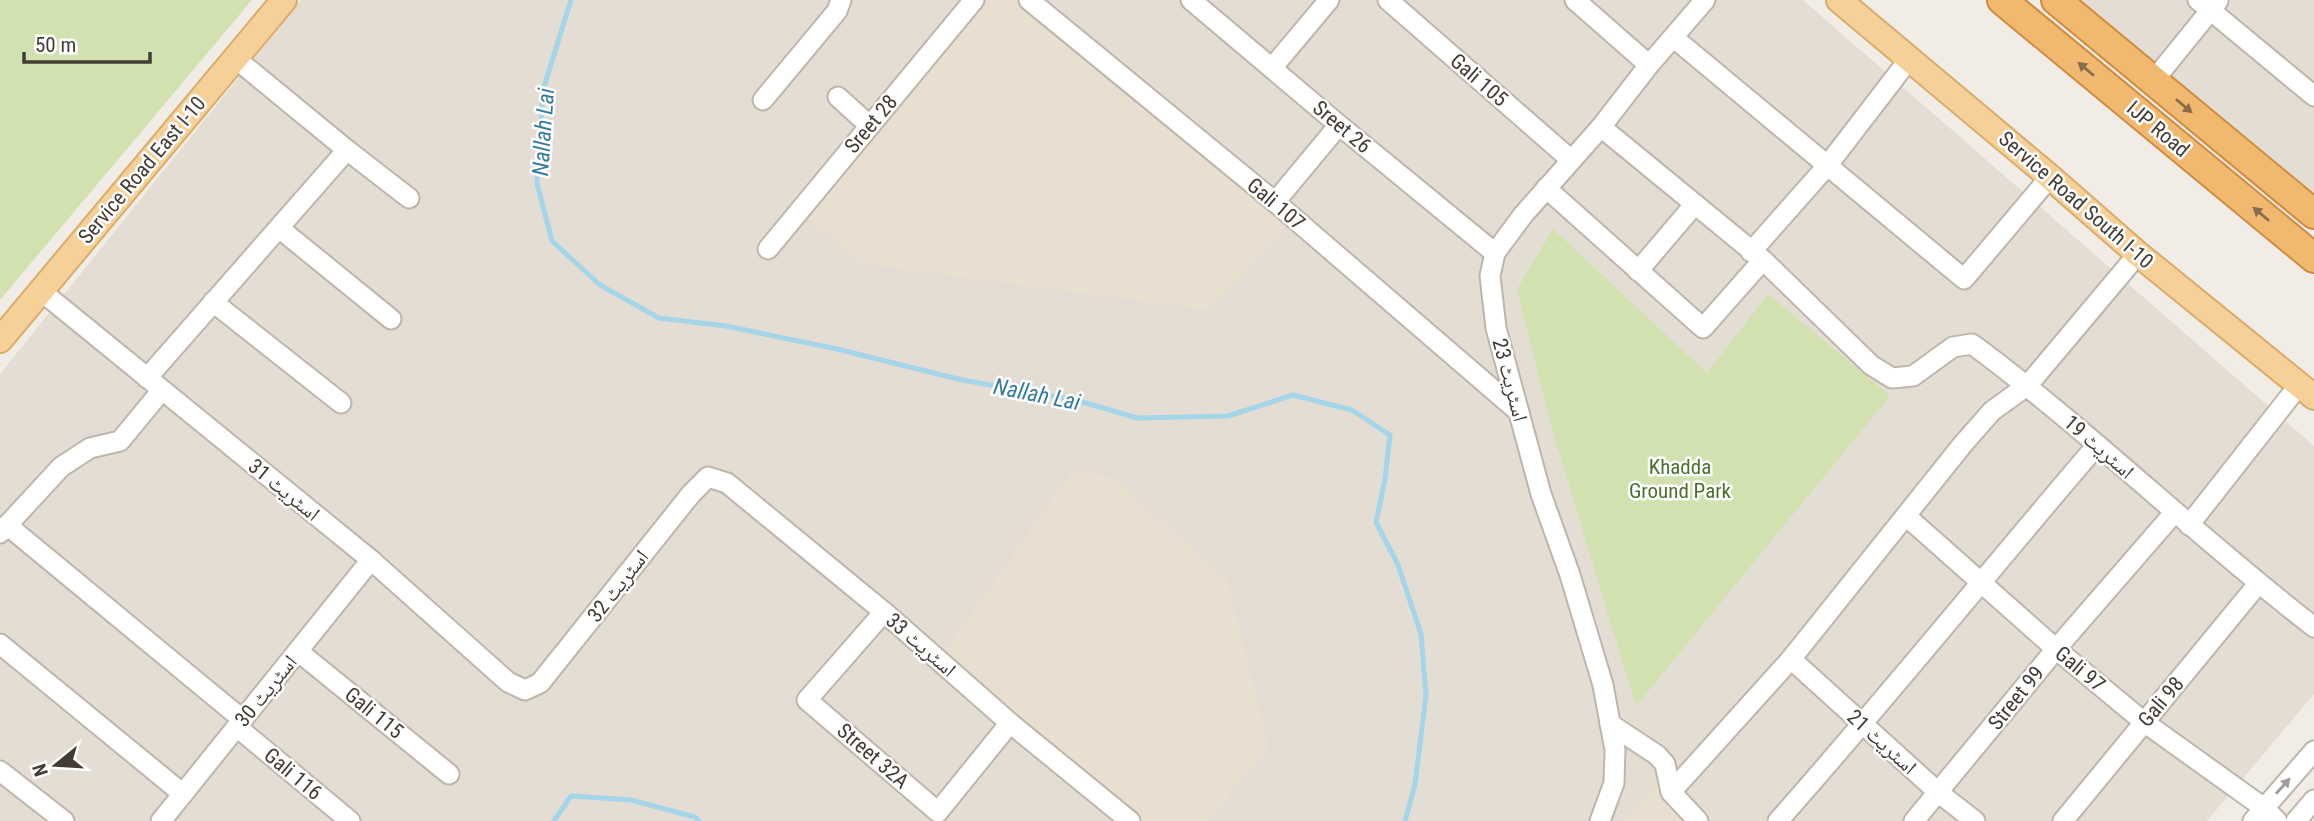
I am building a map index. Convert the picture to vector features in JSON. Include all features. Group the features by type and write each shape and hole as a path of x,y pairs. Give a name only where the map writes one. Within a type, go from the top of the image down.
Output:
{"highway":[{"name":"IJP Road","path":"2002,0 2314,258"},
{"name":"IJP Road","path":"2056,0 2314,214"}],"main road":[{"name":"Service Road East I-10","path":"0,340 284,0"},
{"name":"Service Road South I-10","path":"1839,0 2138,254 2306,391"}],"street":[{"path":"762,100 837,11 841,0"},
{"name":"Sreet 28","path":"768,249 974,0"},
{"name":"Gali 107","path":"1029,0 1275,202 1519,412"},
{"name":"Sreet 26","path":"1191,0 1495,253"},
{"path":"1272,68 1329,0"},
{"name":"Gali 105","path":"1388,0 1570,159"},
{"path":"1575,0 1649,65"},
{"path":"1495,253 1570,159 1601,127 1649,65 1706,0"},
{"path":"2154,80 2209,3 2314,96"},
{"path":"1674,38 1964,279 2050,177"},
{"path":"235,58 409,198"},
{"path":"1546,188 1703,328 1910,58"},
{"path":"838,97 870,126"},
{"path":"1275,202 1339,125"},
{"path":"1601,127 1757,256"},
{"path":"4,529 61,467 90,448 120,441 155,384 213,302 347,150"},
{"path":"1639,271 1695,204"},
{"path":"279,228 391,318"},
{"name":"اسٹریٹ 23","path":"1495,253 1490,276 1496,328 1541,494 1570,575 1603,685 1615,750 1614,783 1600,821"},
{"path":"1671,792 1791,659 1933,480 1992,411 2028,385 2138,254"},
{"name":"اسٹریٹ 19","path":"1757,256 1871,365 1892,378 1913,376 1953,347 1972,344 2028,385 2259,584 2314,626"},
{"name":"اسٹریٹ 31","path":"41,291 371,560 508,682 525,690"},
{"path":"213,302 341,403"},
{"name":"Street 99","path":"1914,821 2056,649 2306,391"},
{"path":"1778,821 2097,445"},
{"name":"اسٹریٹ 33","path":"708,477 727,483 1130,821"},
{"name":"اسٹریٹ 32","path":"525,690 540,683 691,494 708,477"},
{"name":"Gali 97","path":"1906,516 2056,649 2265,817"},
{"name":"Gali 116","path":"4,529 240,723 350,821"},
{"name":"اسٹریٹ 30","path":"169,818 183,794 371,560"},
{"name":"Gali 98","path":"2063,821 2259,584"},
{"name":"Street 32A","path":"884,612 807,700 938,811 1010,723"},
{"path":"0,644 183,794"},
{"name":"Gali 115","path":"299,652 449,774"},
{"name":"اسٹریٹ 21","path":"1791,659 1939,793 1975,821"},
{"path":"1610,724 1657,755 1665,764 1671,792 1698,821"},
{"path":"2265,817 2314,751"},
{"path":"0,771 64,821"},
{"path":"2296,821 2314,800"}],"shaded area":[{"path":"301,0 1803,0 2314,446 2314,694 2207,821 0,821 0,374"},
{"path":"990,0 1021,0 1288,223 1209,310 863,264 805,216"},
{"path":"2053,0 2314,0 2314,217"},
{"path":"1073,469 1113,478 1227,579 1269,746 1208,821 1140,821 942,656"},
{"path":"1656,785 1697,821 1625,821"}],"green space":[{"path":"0,0 252,0 0,300"},
{"name":"Khadda Ground Park","path":"1553,229 1707,373 1768,294 1890,396 1636,706 1551,426 1517,289"}],"waterway":[{"name":"Nallah Lai","path":"571,0 543,90 537,183 552,241 600,285 659,318 726,326 837,349 962,380 1076,400 1137,418 1228,416 1293,395 1352,410 1390,435 1376,522 1398,565 1421,634 1426,695 1415,784 1405,821"},
{"name":"Nallah Lai","path":"554,821 571,796 631,800 695,817 699,821"}]}
